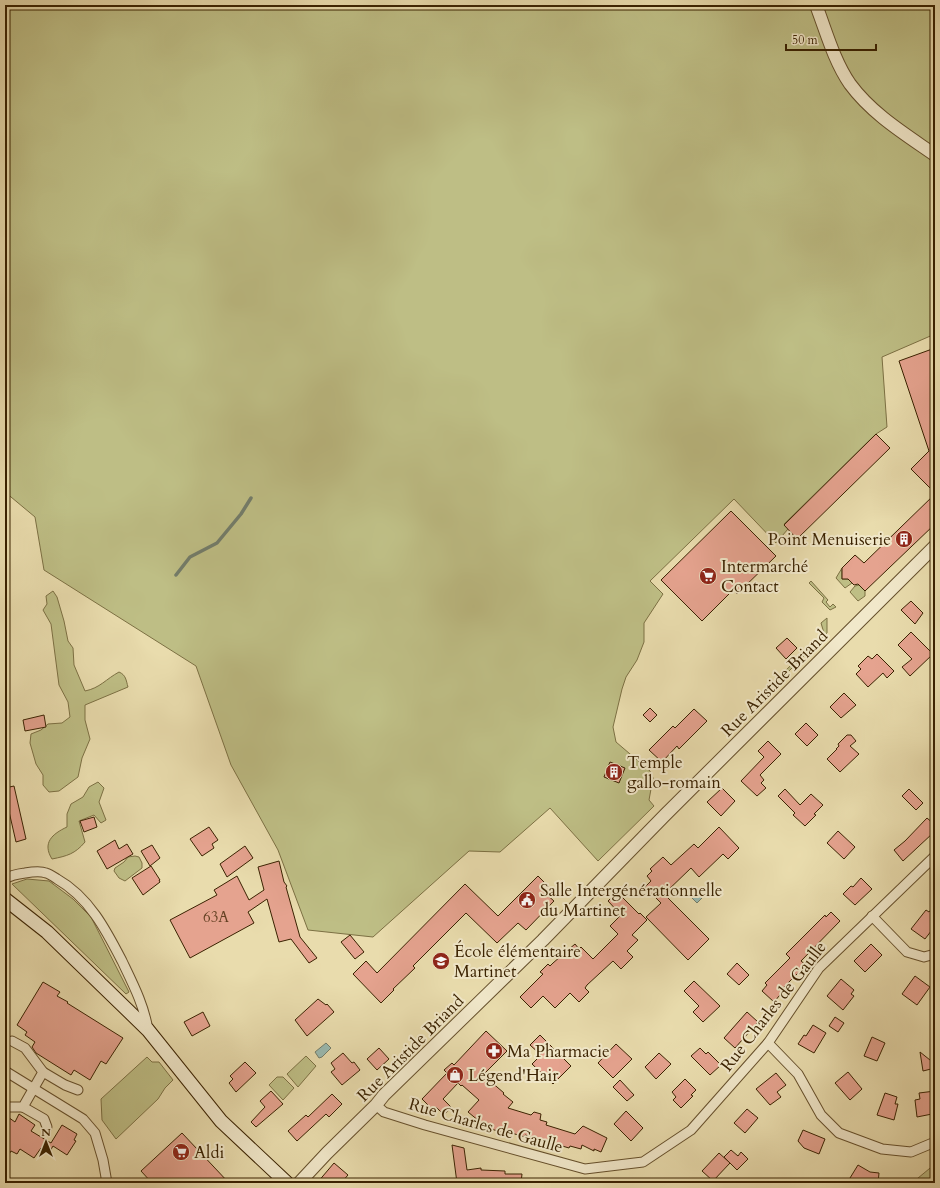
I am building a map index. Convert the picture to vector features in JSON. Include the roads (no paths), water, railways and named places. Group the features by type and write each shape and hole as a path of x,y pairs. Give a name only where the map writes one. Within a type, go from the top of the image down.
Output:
{"main road":[{"path":"5,900 47,932 148,1030 221,1121 287,1183"}],"street":[{"path":"816,5 840,64 851,84 875,111 935,155"},
{"name":"Rue Aristide Briand","path":"299,1183 384,1095 549,935 661,820 935,546"},
{"name":"Rue Charles de Gaulle","path":"376,1105 384,1112 425,1125 585,1169 643,1162 691,1130 768,1043 819,968 935,856"},
{"path":"5,879 11,875 29,872 46,873 68,885 92,909 105,927 137,992 146,1016 148,1030"},
{"path":"872,916 907,952 924,956 935,954"},
{"path":"12,1041 25,1048 43,1072 65,1085 78,1090"},
{"path":"768,1043 798,1074 822,1115 839,1133 882,1149 911,1152 935,1142"},
{"path":"5,1071 83,1119 95,1133 103,1160 107,1183"},
{"path":"23,1107 43,1072"},
{"path":"5,1107 23,1107 44,1119 47,1127"}],"water":[{"path":"689,888 692,888 702,898 697,903 687,893"},
{"path":"326,1043 331,1048 319,1058 315,1052"}],"waterway":[{"path":"176,575 190,557 217,543 241,514 251,498"}],"place":[{"name":"Point Menuiserie","path":"904,539"},
{"name":"Intermarché Contact","path":"708,576"},
{"name":"Temple gallo-romain","path":"614,772"},
{"name":"Salle Intergénérationnelle du Martinet","path":"527,900"},
{"name":"École élémentaire Martinet","path":"441,961"},
{"name":"Ma Pharmacie","path":"494,1051"},
{"name":"Légend'Hair","path":"455,1075"},
{"name":"Aldi","path":"181,1152"}]}
